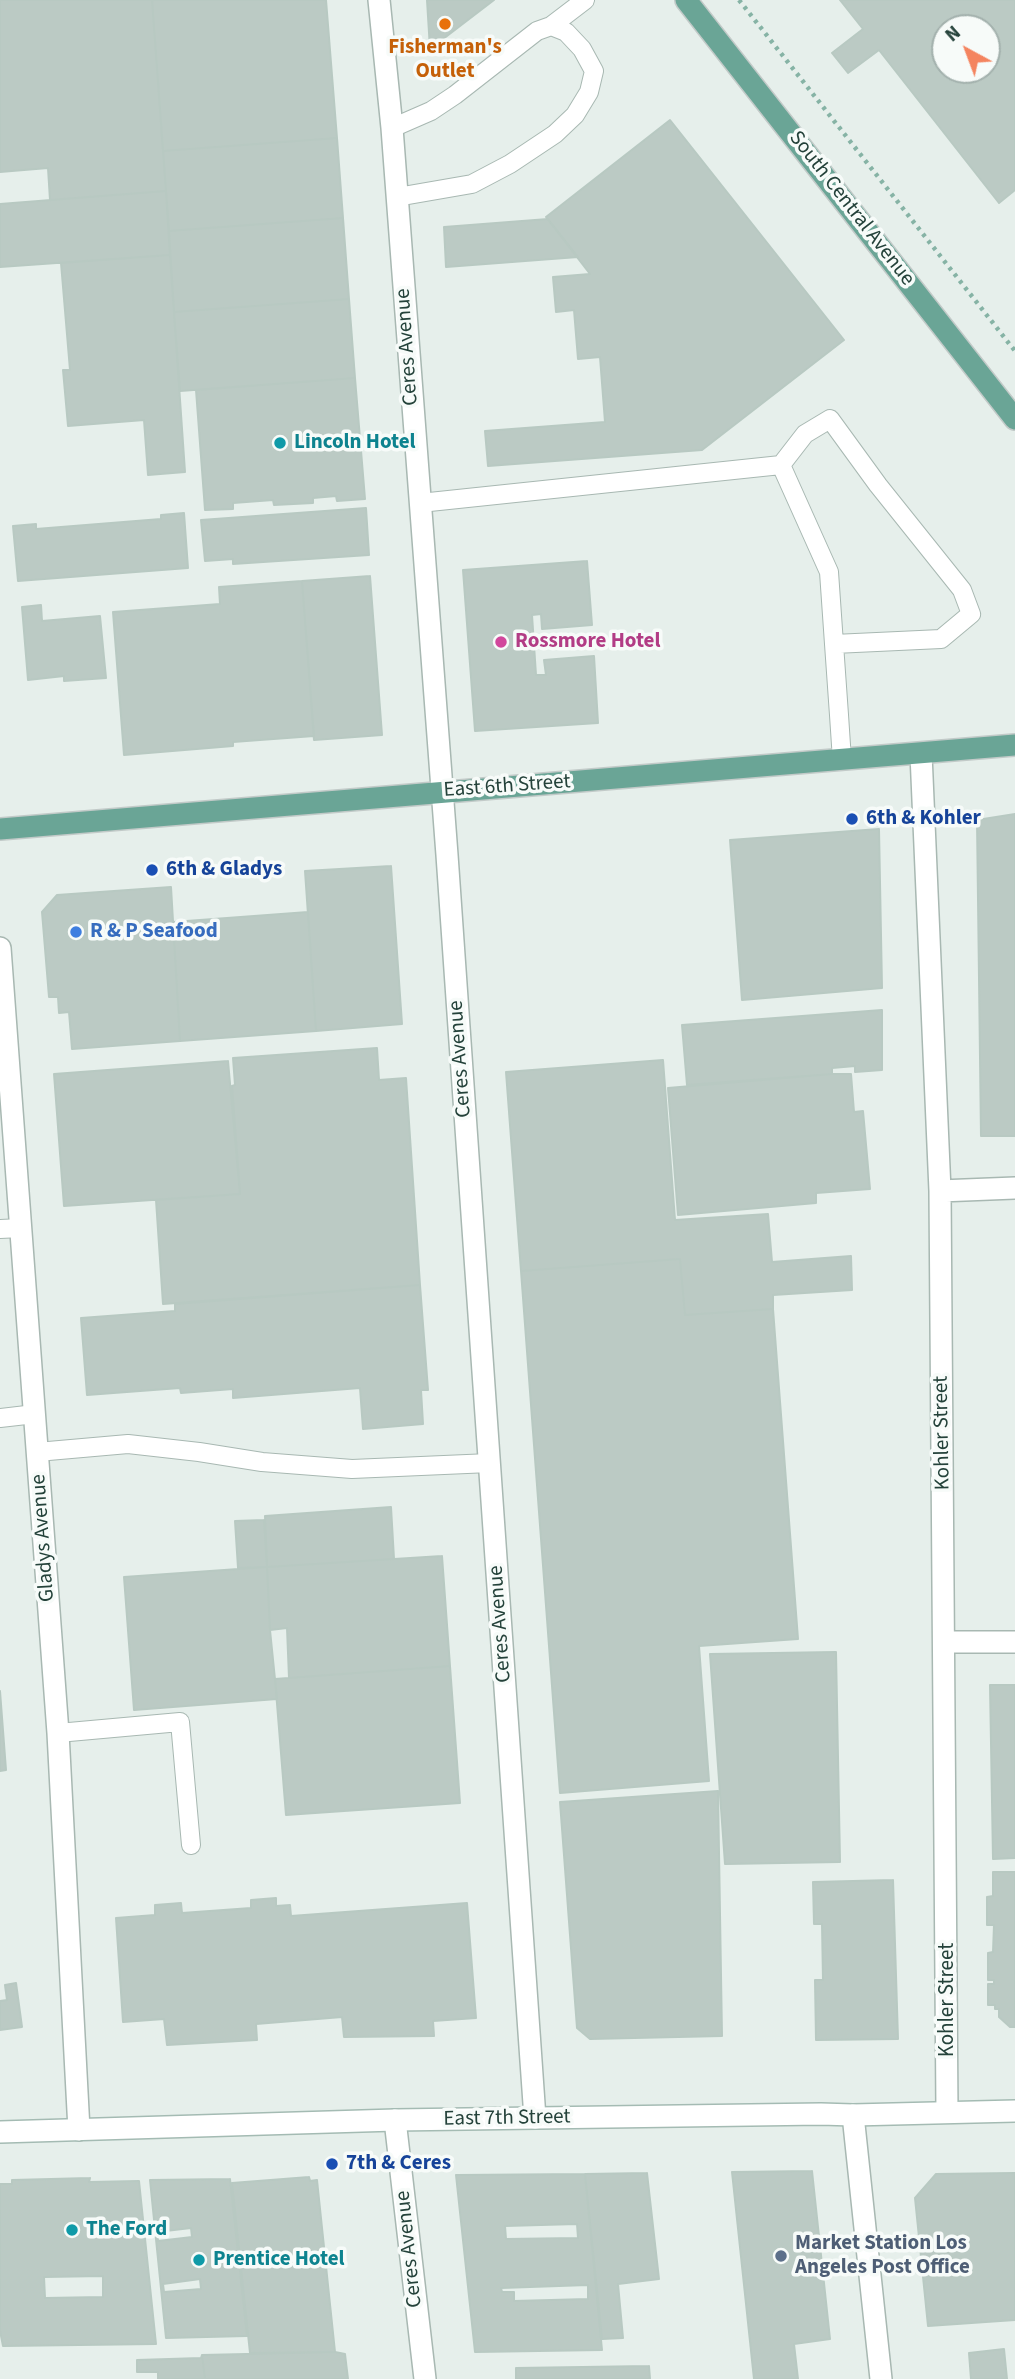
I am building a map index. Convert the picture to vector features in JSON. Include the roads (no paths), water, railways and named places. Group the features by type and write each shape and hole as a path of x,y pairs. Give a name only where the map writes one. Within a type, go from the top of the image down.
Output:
{"main road":[{"name":"South Central Avenue","path":"686,0 1015,419"},
{"name":"East 6th Street","path":"0,829 1015,745"}],"street":[{"name":"Ceres Avenue","path":"379,0 392,128 442,791 535,2118"},
{"name":"Kohler Street","path":"921,754 940,1191 947,2112"},
{"name":"Gladys Avenue","path":"0,948 10,1228 35,1415 58,1733 79,2130"},
{"path":"940,1191 1015,1188"},
{"path":"945,1642 1015,1642"},
{"name":"East 7th Street","path":"0,2132 395,2120 1015,2111"},
{"path":"853,2115 881,2379"},
{"name":"Ceres Avenue","path":"395,2120 425,2379"}],"lane":[{"path":"392,128 431,111 537,31 551,26 585,0"},
{"path":"397,197 472,184 521,157 555,134 575,115 589,92 593,71 582,50 566,32 551,26"},
{"path":"420,503 781,466 805,434 830,419 878,485 962,590 971,614 941,639 834,644"},
{"path":"781,466 829,572 842,760"},
{"path":"0,1418 35,1415"},
{"path":"37,1452 128,1444 262,1462 352,1469 490,1463"},
{"path":"58,1733 180,1722 191,1845"}],"place":[{"name":"Fisherman's Outlet","path":"445,24"},
{"name":"Lincoln Hotel","path":"280,443"},
{"name":"Rossmore Hotel","path":"501,642"},
{"name":"6th & Kohler","path":"852,819"},
{"name":"6th & Gladys","path":"152,870"},
{"name":"R & P Seafood","path":"76,932"},
{"name":"7th & Ceres","path":"332,2164"},
{"name":"The Ford","path":"72,2230"},
{"name":"Market Station Los Angeles Post Office","path":"781,2256"},
{"name":"Prentice Hotel","path":"199,2260"}]}
